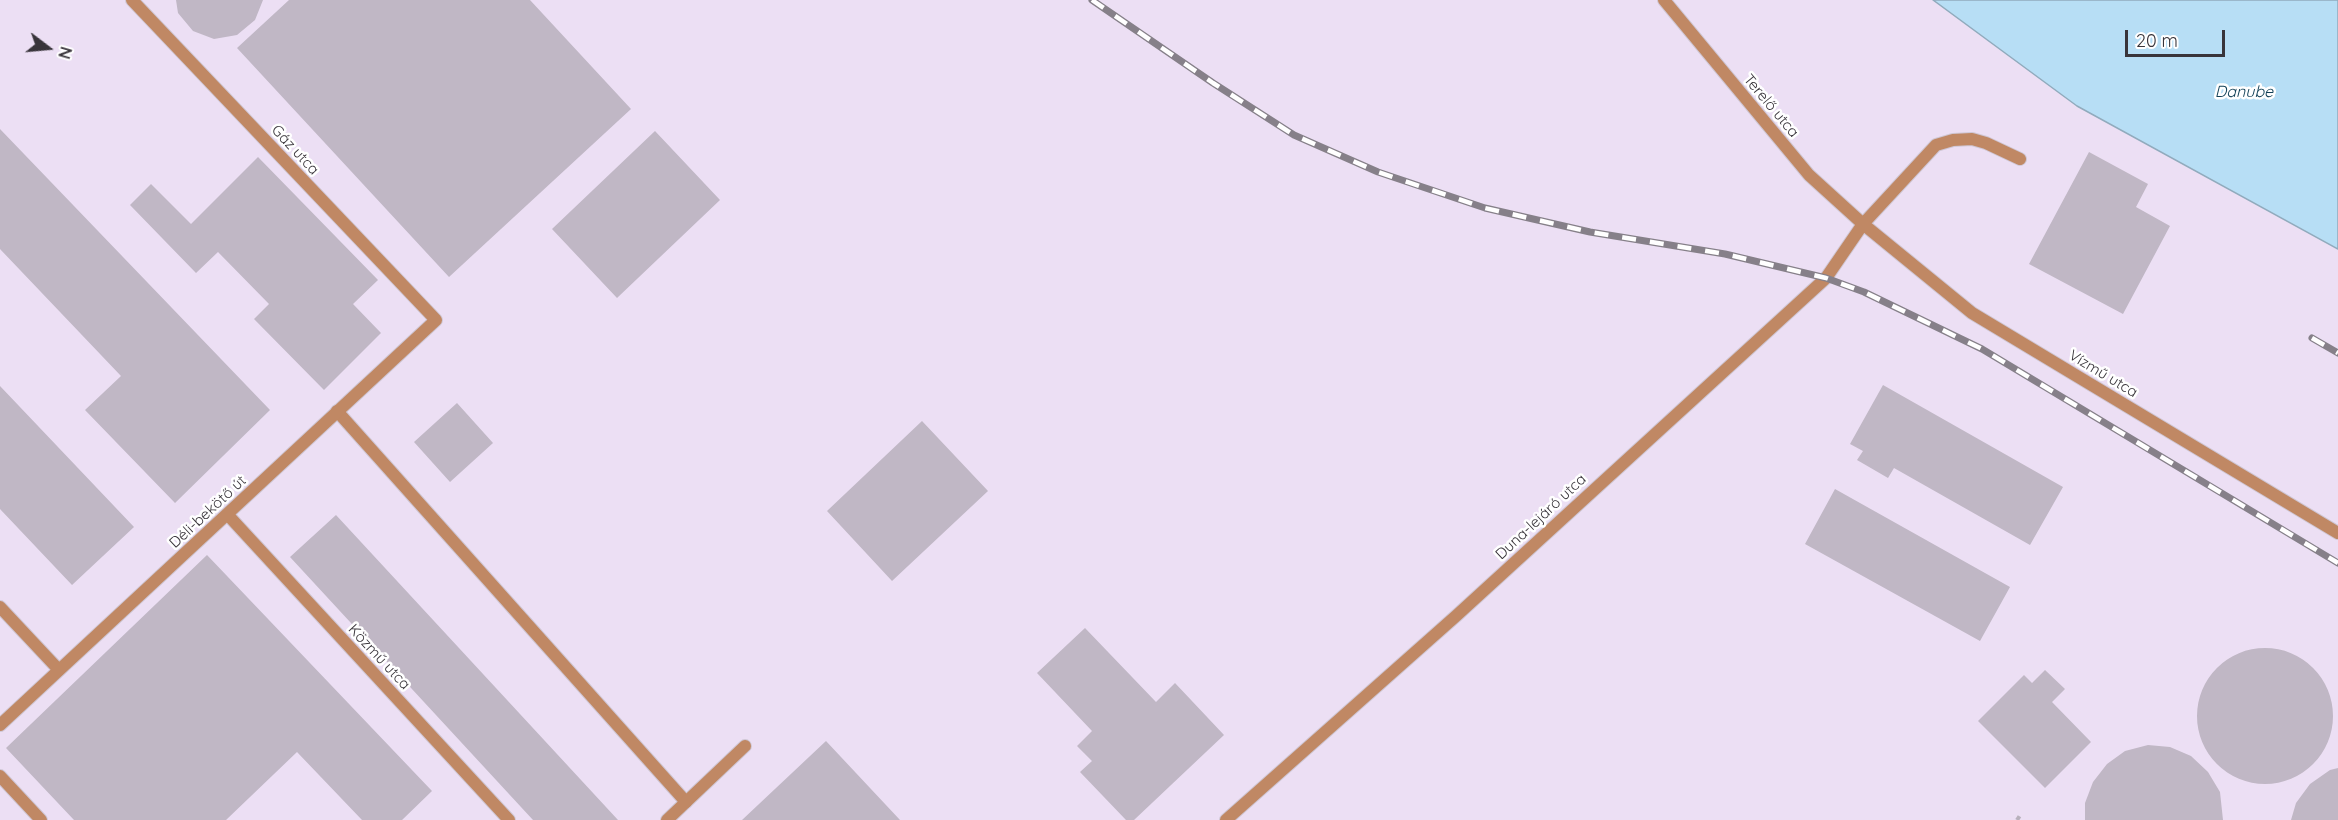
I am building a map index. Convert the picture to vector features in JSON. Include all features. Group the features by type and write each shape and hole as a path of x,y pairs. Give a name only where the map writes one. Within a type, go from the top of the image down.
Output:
{"street":[{"name":"Gáz utca","path":"132,0 436,320"},
{"name":"Terelő utca","path":"1664,0 1809,175 1863,224"},
{"name":"Duna-lejáró utca","path":"1226,820 1456,616 1826,278 1863,224 1936,145 1953,140 1972,139 2020,159"},
{"name":"Vízmű utca","path":"1863,224 1972,313 2338,534"},
{"name":"Déli-bekötő út","path":"0,725 436,320"},
{"path":"338,411 686,802"},
{"name":"Közmű utca","path":"227,514 509,820"},
{"path":"0,607 59,670"},
{"path":"667,820 745,746"},
{"path":"0,776 41,820"}],"path":[{"path":"2016,820 2021,814"}],"shaded area":[{"path":"0,0 1933,0 2077,106 2338,249 2338,820 0,820"}],"water":[{"name":"Danube","path":"1933,0 2338,0 2338,249 2077,106"}],"building":[{"path":"176,0 263,0 255,20 237,35 214,39 193,31 178,13"},
{"path":"289,0 530,0 631,109 449,277 237,48"},
{"path":"0,129 270,410 175,503 85,410 121,376 0,249"},
{"path":"655,131 720,200 617,298 552,229"},
{"path":"2089,152 2148,184 2136,207 2170,226 2123,314 2029,264"},
{"path":"258,157 378,280 353,304 381,333 324,390 254,319 269,304 218,252 196,273 130,205 151,184 191,224"},
{"path":"1883,385 2063,487 2030,545 1894,468 1888,478 1857,460 1863,451 1850,444"},
{"path":"0,386 134,527 72,585 0,509"},
{"path":"457,403 493,443 450,482 414,442"},
{"path":"922,421 988,491 892,581 827,511"},
{"path":"1835,489 2010,587 1980,641 1805,544"},
{"path":"336,515 618,820 533,820 290,557"},
{"path":"207,555 432,791 402,820 362,820 297,752 226,820 74,820 6,748"},
{"path":"1085,628 1156,702 1175,683 1224,735 1134,820 1126,820 1080,772 1092,761 1077,746 1092,731 1037,673"},
{"path":"2265,648 2291,654 2313,668 2327,690 2333,716 2327,742 2313,764 2291,778 2265,784 2239,778 2217,764 2203,742 2197,716 2203,690 2217,668 2239,654"},
{"path":"2045,670 2065,689 2052,702 2091,742 2045,788 1978,721 2024,675 2032,683"},
{"path":"826,741 900,820 742,820"},
{"path":"2148,745 2170,747 2191,756 2208,772 2220,792 2223,820 2085,820 2085,803 2093,782 2107,764 2125,751"},
{"path":"2338,768 2338,820 2291,820 2296,803 2310,784 2330,770"}],"railway":[{"path":"1092,0 1294,135 1378,172 1485,208 1590,232 1725,254 1826,278 1864,292 1982,349 2338,563"},
{"path":"2312,338 2338,353"}]}
